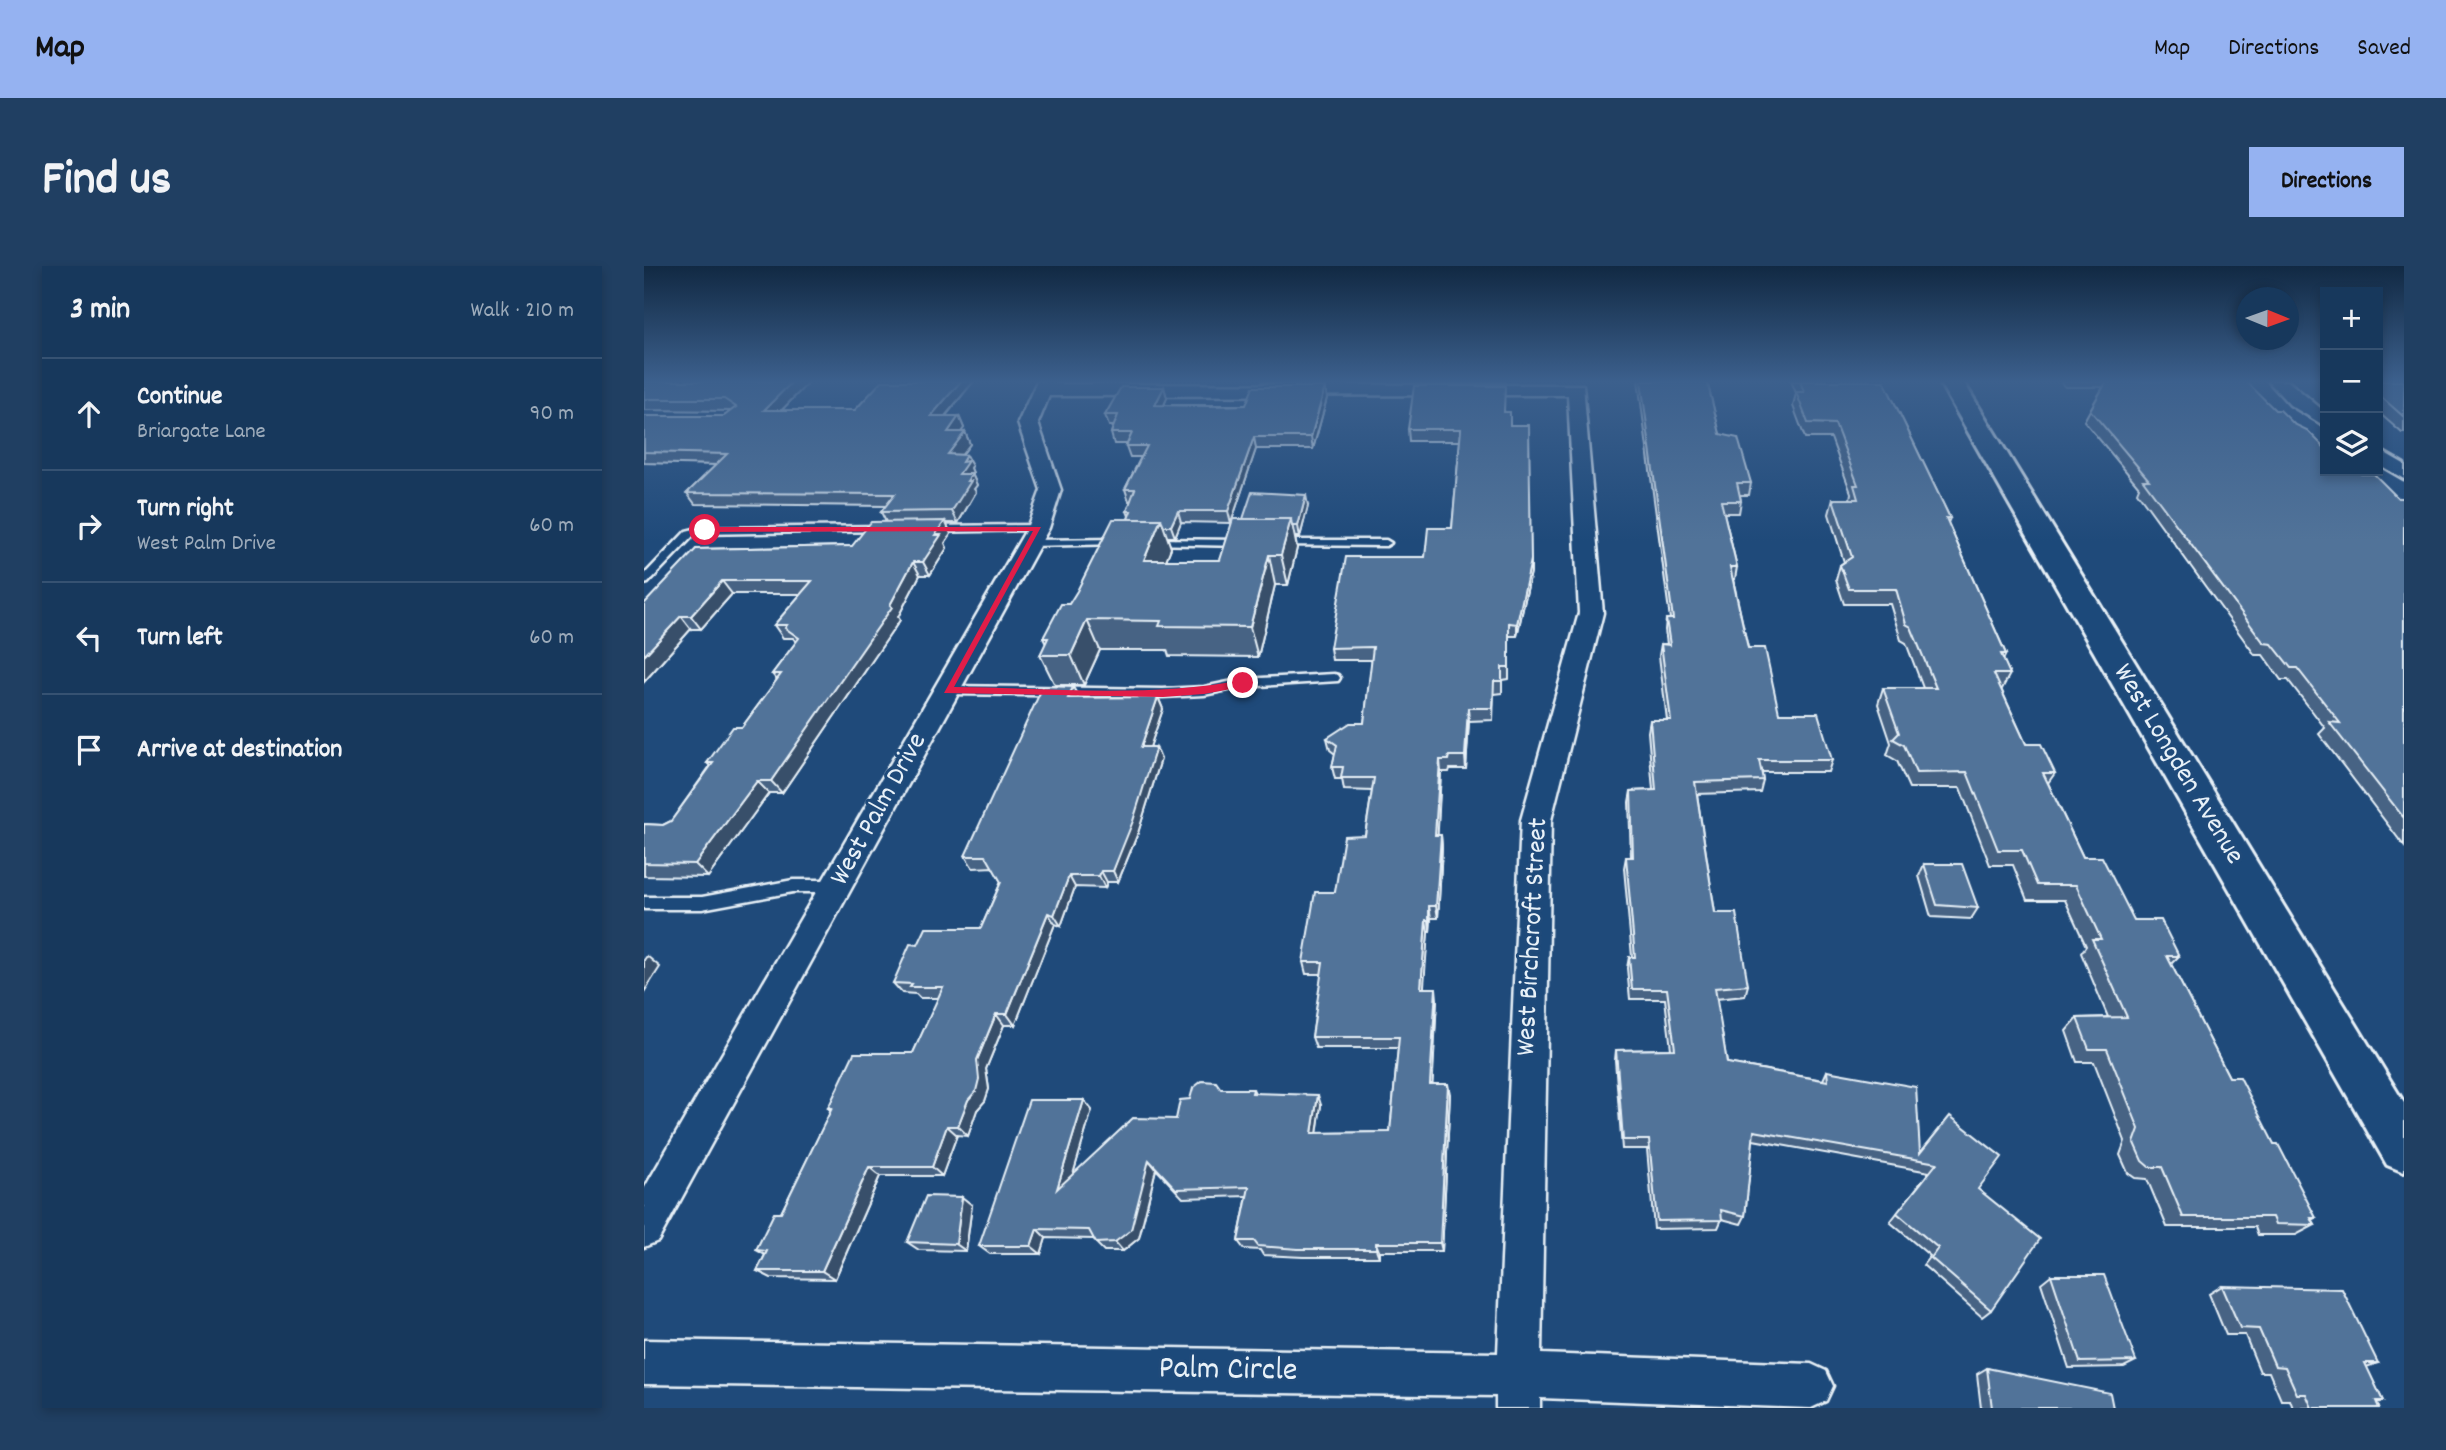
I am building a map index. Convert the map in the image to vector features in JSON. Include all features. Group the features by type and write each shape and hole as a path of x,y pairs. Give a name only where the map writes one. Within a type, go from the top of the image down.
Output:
{"street":[{"name":"West Palm Drive","path":"644,1227 1034,536 1051,490 1032,434"},
{"name":"West Birchcroft Street","path":"1518,1392 1536,820 1591,613 1580,434"},
{"name":"West Longden Avenue","path":"1982,434 2404,1148"},
{"path":"2383,458 2404,473"},
{"name":"Palm Circle","path":"644,1362 1518,1392 1811,1386"}],"lane":[{"path":"644,581 690,533 698,531 900,529"},
{"path":"914,529 1126,542"},
{"path":"1140,542 1249,542"},
{"path":"1263,542 1385,543"},
{"path":"947,690 1163,693 1204,691 1243,683 1334,678"},
{"path":"644,903 702,903 793,886 837,886"}],"building":[{"path":"644,434 963,434 948,454 966,455 962,462 968,461 959,474 972,474 967,481 971,481 952,511 881,512 895,494 687,493 727,454 644,452"},
{"path":"1131,434 1312,434 1311,437 1254,437 1228,511 1178,511 1171,526 1164,526 1161,519 1128,519 1131,511 1127,511 1135,489 1125,489 1147,446 1126,446"},
{"path":"1461,434 1529,434 1531,560 1517,624 1509,623 1509,667 1502,667 1502,681 1494,681 1493,708 1468,708 1465,756 1449,756 1448,760 1440,760 1435,835 1441,835 1436,906 1429,906 1429,920 1426,920 1421,988 1436,988 1430,1084 1448,1084 1440,1243 1376,1243 1376,1249 1298,1249 1258,1246 1254,1241 1238,1241 1249,1187 1176,1189 1149,1160 1131,1230 1115,1242 1096,1243 1089,1230 1037,1229 1031,1246 979,1246 1029,1100 1084,1100 1057,1189 1133,1118 1176,1119 1180,1100 1190,1099 1193,1088 1202,1081 1216,1082 1221,1089 1253,1089 1252,1093 1318,1095 1312,1133 1390,1132 1399,1037 1312,1037 1323,962 1303,962 1315,892 1335,892 1344,836 1365,835 1374,778 1341,778 1343,767 1332,767 1337,745 1327,738 1350,723 1364,723 1373,647 1330,648 1346,557 1425,557 1428,528 1452,528"},
{"path":"1648,434 1721,434 1738,438 1751,483 1737,483 1741,501 1721,501 1737,567 1730,567 1748,648 1765,648 1779,713 1818,713 1832,760 1759,760 1763,780 1695,782 1715,913 1736,913 1748,985 1715,988 1727,1063 1828,1081 1827,1071 1916,1087 1920,1153 1950,1116 2002,1157 1978,1189 2040,1239 1991,1310 1931,1258 1938,1248 1897,1213 1937,1163 1754,1131 1745,1216 1721,1210 1722,1220 1657,1221 1649,1140 1623,1140 1616,1050 1675,1049 1667,989 1632,989 1629,957 1635,957 1626,857 1633,857 1631,791 1656,790 1650,720 1671,720 1661,644 1670,645 1666,619 1673,619"},
{"path":"1839,434 1910,434 1950,518 1946,518 2006,654 2001,654 2010,674 1994,674 2026,744 2041,744 2055,773 2043,773 2083,857 2102,857 2134,920 2161,920 2179,956 2167,956 2229,1077 2240,1077 2274,1144 2278,1144 2316,1218 2311,1218 2315,1225 2276,1224 2273,1217 2183,1217 2162,1167 2149,1167 2142,1161 2134,1143 2139,1129 2107,1049 2089,1049 2077,1018 2127,1017 2092,939 2101,939 2076,885 2037,885 2022,850 1998,850 1967,772 1916,773 1904,745 1893,739 1899,733 1883,688 1936,688 1911,627 1906,624 1896,589 1849,589 1840,565 1852,557 1833,499 1858,499 1854,485 1858,485"},
{"path":"2110,434 2311,434 2320,443 2320,476 2376,476 2398,498 2404,499 2404,818 2329,722 2340,723 2297,668 2291,668 2272,644 2264,643 2143,480 2149,480"},
{"path":"1252,492 1306,495 1298,526 1292,526 1291,519 1243,519"},
{"path":"1113,519 1161,519 1144,560 1220,560 1233,519 1291,519 1281,555 1269,555 1250,627 1159,626 1161,621 1087,620 1071,655 1040,655 1048,638 1043,638 1061,604 1069,604 1077,591"},
{"path":"945,521 935,535 941,535 923,562 913,562 890,605 892,607 771,781 757,781 695,864 644,863 644,824 663,825 671,821 713,763 707,763 733,727 742,727 781,674 772,674 799,638 785,628 787,625 774,625 812,581 722,581 691,616 681,616 644,656 644,604 696,549 852,546 871,522"},
{"path":"1043,686 1073,687 1068,698 1158,697 1141,747 1156,747 1133,821 1113,871 1101,871 1099,876 1069,876 1054,915 1048,913 1007,1014 996,1014 977,1060 979,1079 976,1091 968,1100 958,1126 947,1126 932,1167 869,1167 822,1271 757,1271 767,1251 756,1250 774,1213 781,1213 832,1108 828,1108 854,1053 913,1053 943,987 910,987 912,984 893,983 910,944 918,945 926,928 981,928 1001,882 986,856 965,856"},
{"path":"1924,864 1962,864 1978,908 1937,905"},
{"path":"926,1196 962,1197 956,1244 907,1242"},
{"path":"2051,1275 2104,1275 2136,1361 2080,1362"},
{"path":"2222,1286 2342,1289 2378,1363 2365,1363 2383,1401 2376,1401 2379,1408 2312,1408 2306,1394 2297,1394 2285,1367 2275,1366 2259,1329 2240,1328"},
{"path":"1987,1368 2110,1393 2113,1408 1992,1408"}],"route":[{"path":"705,530 1038,528 947,690 1163,693 1204,691 1243,683"}]}
